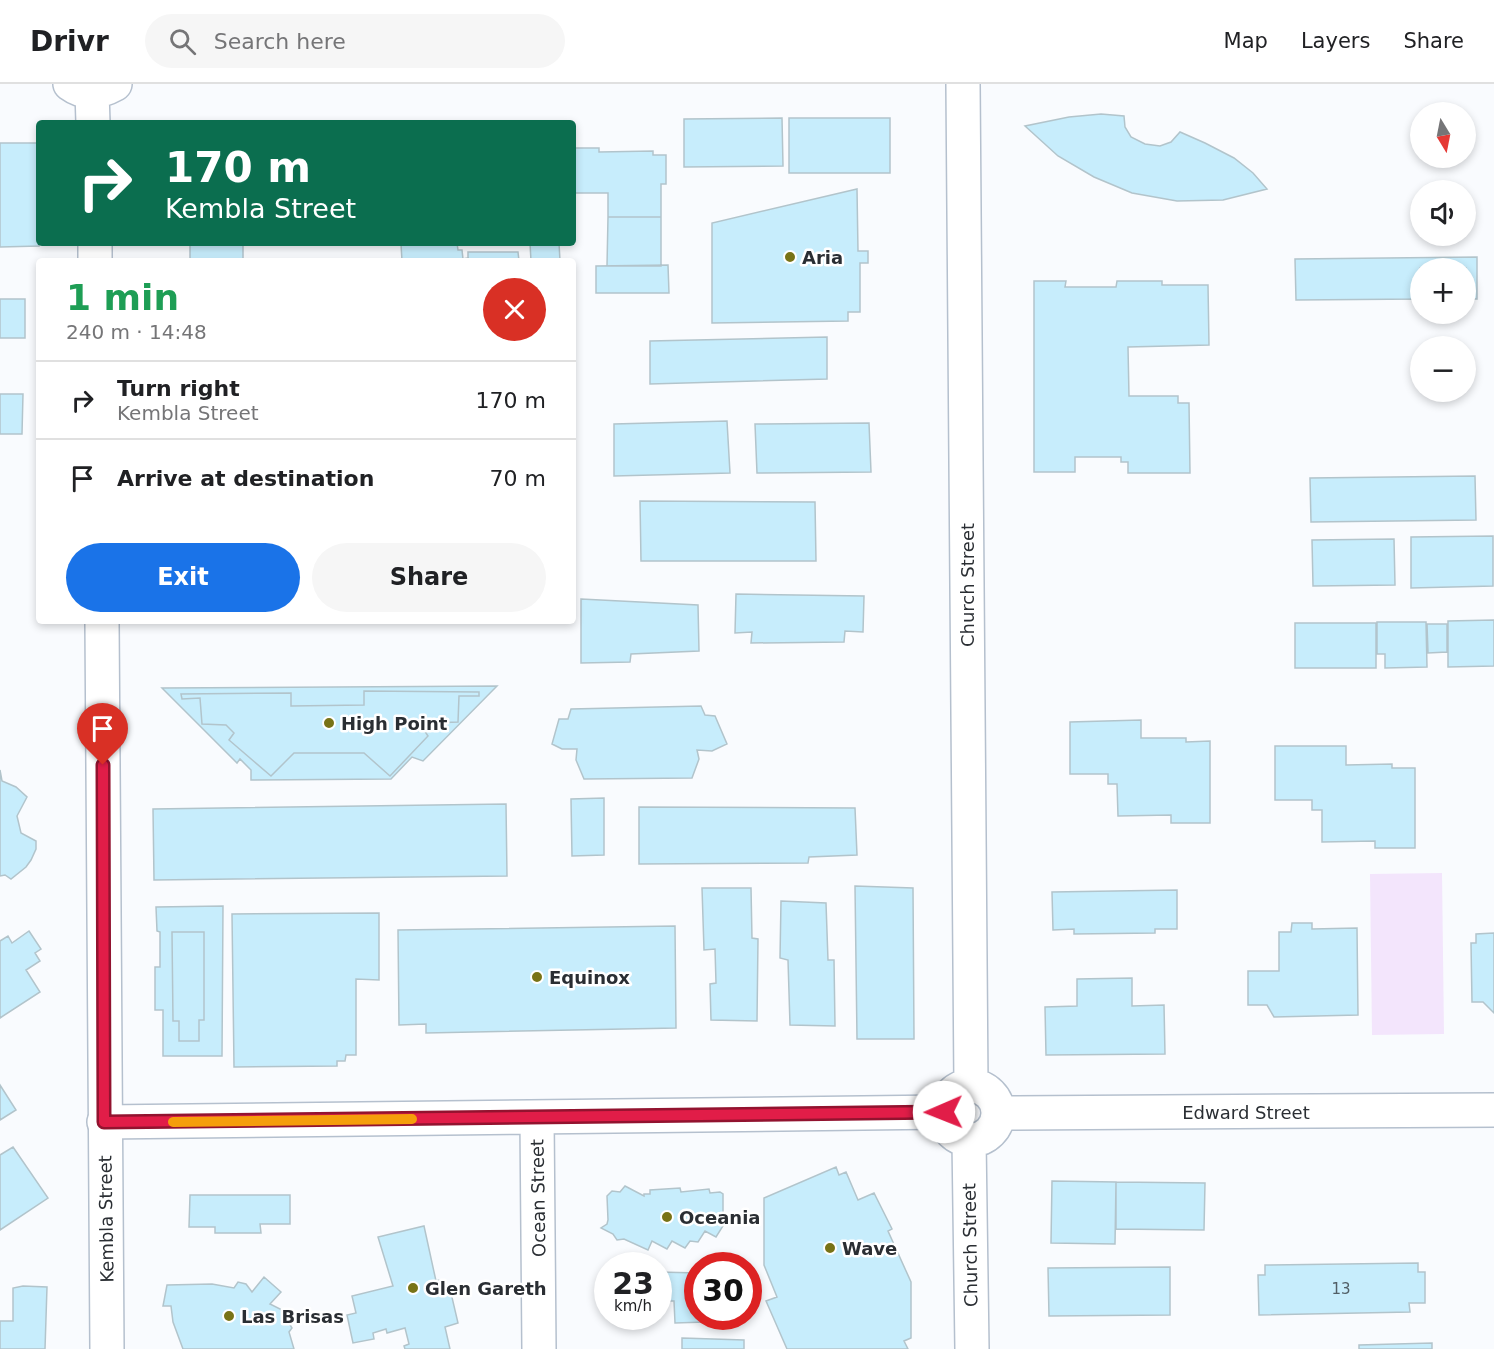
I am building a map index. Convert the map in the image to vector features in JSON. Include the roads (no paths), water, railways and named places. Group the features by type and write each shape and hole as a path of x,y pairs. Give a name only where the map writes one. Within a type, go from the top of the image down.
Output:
{"street":[{"name":"Church Street","path":"963,84 971,1086"},
{"name":"Kembla Street","path":"102,624 107,1349"},
{"path":"971,1086 987,1092 997,1105 999,1113 993,1130 986,1136 969,1140 954,1134 948,1128 944,1112 950,1097 956,1091 971,1086"},
{"name":"Edward Street","path":"999,1113 1494,1110"},
{"path":"104,1122 944,1112"},
{"name":"Ocean Street","path":"537,1118 539,1349"},
{"name":"Church Street","path":"969,1140 972,1349"}],"place":[{"name":"Aria","path":"790,257"},
{"name":"High Point","path":"329,723"},
{"name":"Equinox","path":"537,977"},
{"name":"Oceania","path":"667,1217"},
{"name":"Wave","path":"830,1248"},
{"name":"Glen Gareth","path":"413,1288"},
{"name":"Las Brisas","path":"229,1316"}]}
